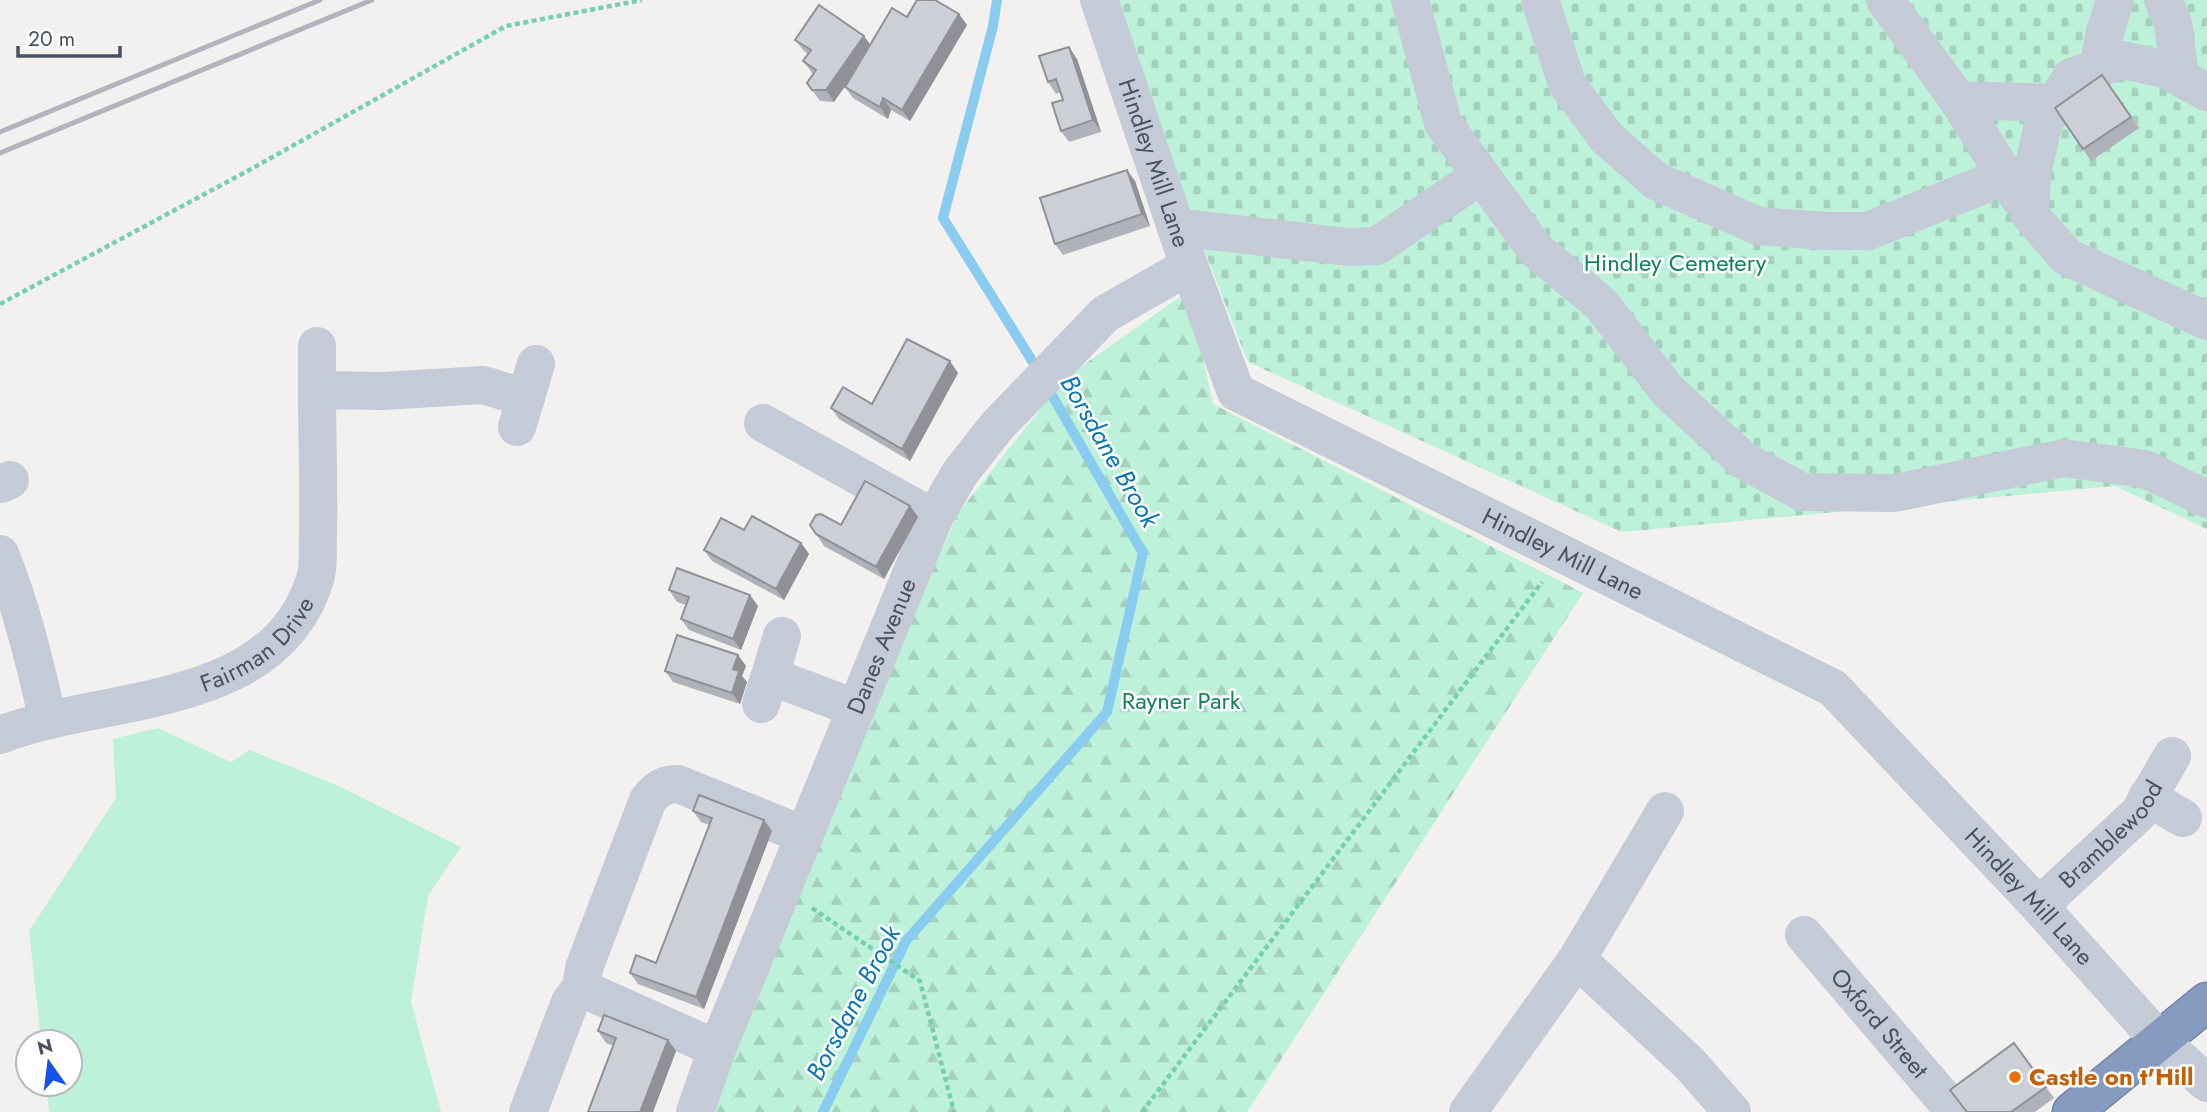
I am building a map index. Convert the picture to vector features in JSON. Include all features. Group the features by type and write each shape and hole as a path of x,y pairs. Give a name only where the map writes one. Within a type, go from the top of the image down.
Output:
{"highway":[{"path":"2072,1112 2207,1002"}],"street":[{"name":"Hindley Mill Lane","path":"1100,0 1189,267 1236,392 1833,688 2039,906 2159,1040 2207,1083"},
{"path":"1410,0 1443,124 1536,250 1601,304 1668,391 1743,460 1802,492 1895,493 2064,458 2146,469 2207,499"},
{"path":"1540,0 1567,84 1607,138 1656,181 1758,226 1868,231 2005,176"},
{"path":"1885,0 1958,100 2030,215 2067,257 2207,321"},
{"path":"2098,68 2115,0"},
{"path":"2163,0 2174,23 2194,85"},
{"path":"2030,215 2032,173 2043,125 2071,77 2123,60 2164,69 2194,85"},
{"path":"1958,100 2056,103"},
{"path":"1176,227 1348,247 1377,246 1481,175"},
{"name":"Danes Avenue","path":"695,1112 717,1049 855,708 934,518 960,473 997,426 1105,314 1189,267"},
{"name":"Fairman Drive","path":"0,735 48,720 177,692 230,676 268,652 298,617 316,575 317,346"},
{"path":"317,390 383,391 483,385 526,396"},
{"path":"763,423 934,518"},
{"path":"0,554 16,592 48,720"},
{"path":"782,636 766,690 855,708"},
{"name":"Bramblewood","path":"2039,906 2138,813 2172,756"},
{"path":"528,1112 569,1002 581,988 584,968 648,800 657,790 668,784 678,784 804,835"},
{"path":"2147,797 2183,818"},
{"path":"1468,1112 1577,959 1665,811"},
{"name":"Oxford Street","path":"1804,935 1955,1112"},
{"path":"1577,959 1690,1064 1732,1112"},
{"path":"581,988 717,1049"}],"path":[{"path":"0,304 506,26 642,0"},
{"path":"1142,1112 1563,555"},
{"path":"782,888 920,981 954,1112"}],"green space":[{"name":"Hindley Cemetery","path":"1106,0 2207,0 2207,529 2115,486 1622,532 1248,362"},
{"name":"Rayner Park","path":"1188,291 1213,404 1583,593 1247,1112 709,1112 869,716 958,513 1065,378"},
{"path":"158,728 231,762 250,750 341,787 461,847 428,896 411,1002 441,1112 49,1112 48,1098 84,1098 84,1028 39,1028 29,931 116,798 113,739"}],"building":[{"path":"917,0 935,0 959,14 902,110 883,98 880,107 845,87 892,8 907,17"},
{"path":"819,5 864,36 826,90 812,90 807,83 816,70 803,61 811,50 795,40"},
{"path":"1069,47 1093,120 1061,131 1052,103 1063,100 1056,79 1048,82 1039,56"},
{"path":"2102,75 2131,117 2083,149 2055,108"},
{"path":"1127,170 1142,214 1055,244 1040,198"},
{"path":"907,339 950,361 902,449 831,408 843,387 872,404"},
{"path":"865,481 910,506 876,567 816,534 810,525 816,515 821,514 841,525"},
{"path":"752,516 801,543 776,589 704,550 721,518 744,530"},
{"path":"677,568 750,595 733,639 681,619 689,597 669,590"},
{"path":"677,635 738,655 733,669 739,671 732,693 665,671"},
{"path":"699,795 764,820 696,997 630,973 636,955 656,963 712,818 693,811"},
{"path":"604,1015 668,1040 640,1112 588,1112 616,1038 598,1031"},
{"name":"Castle on t'Hill","path":"2014,1043 2046,1087 2011,1112 1967,1112 1950,1090"}],"waterway":[{"name":"Borsdane Brook","path":"823,1112 906,941 1107,712 1143,553 1031,359 943,218 993,26 997,0"}],"railway":[{"path":"0,132 320,0"},
{"path":"0,153 372,0"}],"place":[{"name":"Castle on t'Hill","path":"2015,1077"}]}
